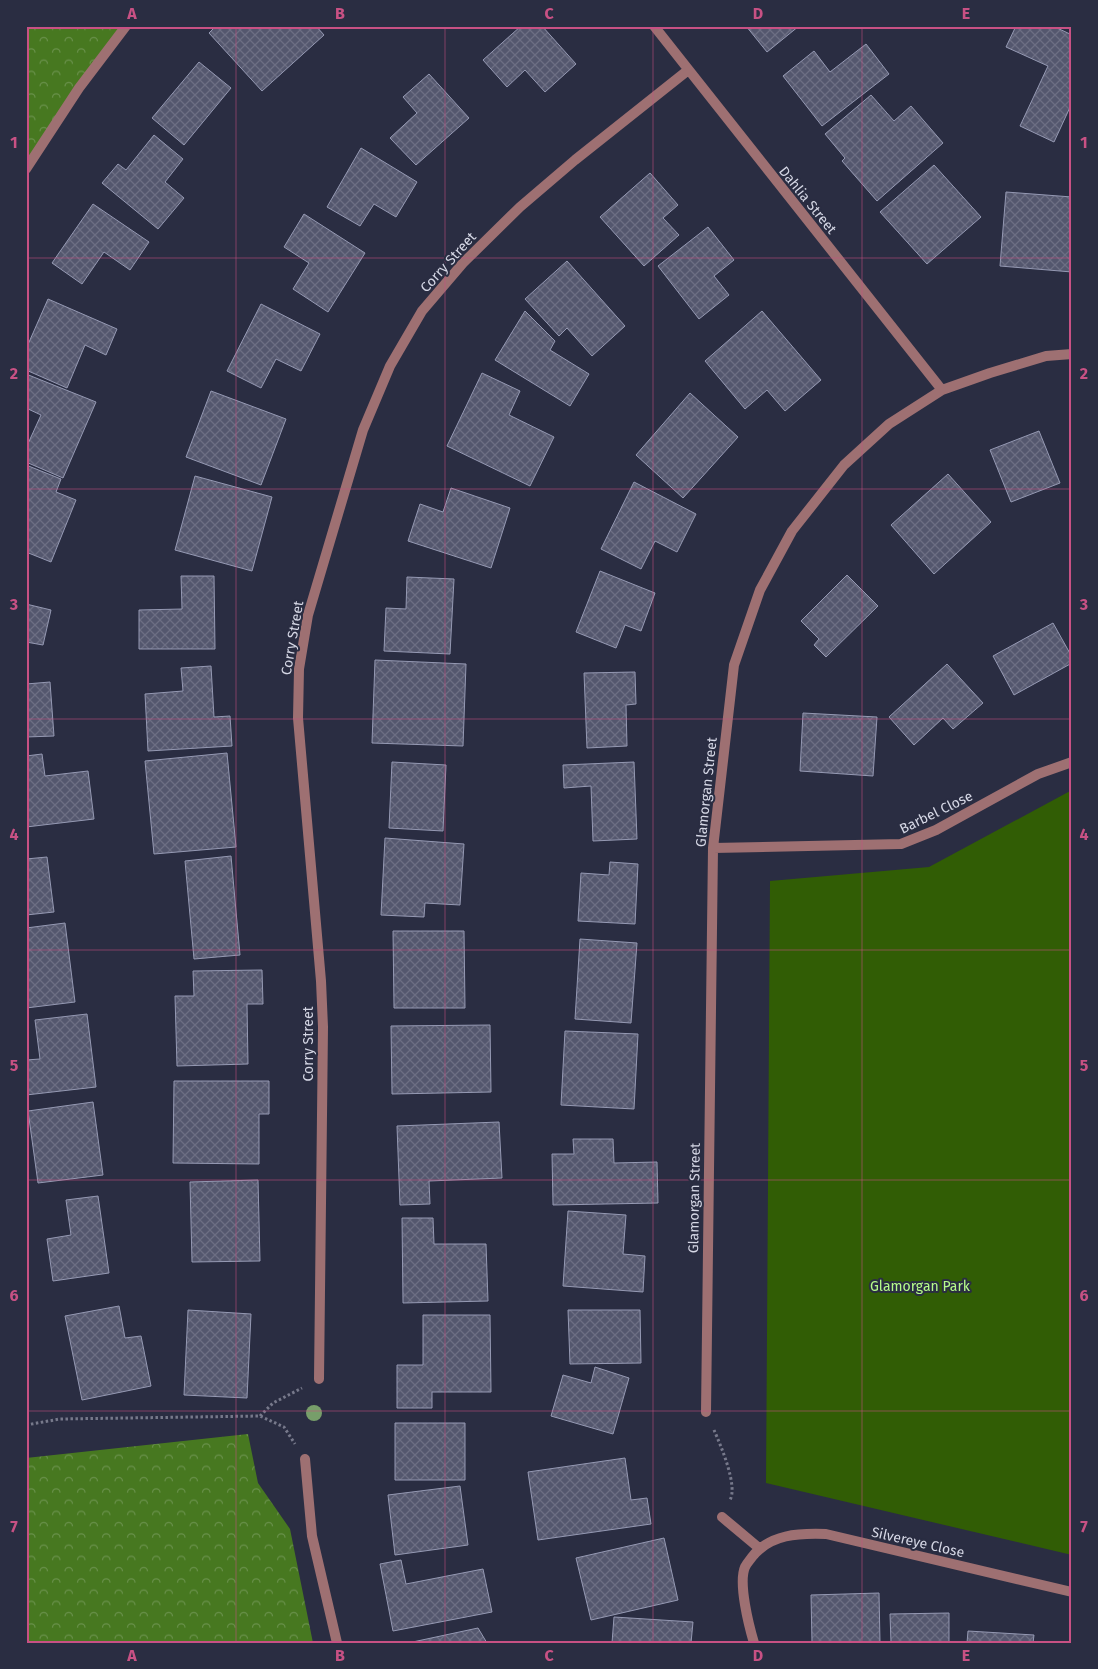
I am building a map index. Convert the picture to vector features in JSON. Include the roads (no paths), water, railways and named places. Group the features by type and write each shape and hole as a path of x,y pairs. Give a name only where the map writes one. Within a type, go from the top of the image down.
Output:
{"street":[{"path":"26,170 79,88 126,26"},
{"name":"Dahlia Street","path":"654,26 687,71 942,390"},
{"name":"Corry Street","path":"319,1379 323,1027 321,981 298,718 299,668 308,615 363,430 390,366 422,311 463,263 520,208 575,160 687,71"},
{"name":"Glamorgan Street","path":"706,1412 713,848 734,665 760,590 792,531 844,465 888,424 942,390 990,372 1046,356 1072,354"},
{"name":"Barbel Close","path":"713,848 902,844 936,830 1038,774 1072,762"},
{"path":"305,1459 312,1536 337,1643"},
{"path":"722,1517 759,1548"},
{"name":"Silvereye Close","path":"754,1643 744,1594 745,1567 759,1548 778,1538 801,1533 826,1534 1072,1592"}],"park label":[{"name":"Glamorgan Park","path":"920,1286"}]}
